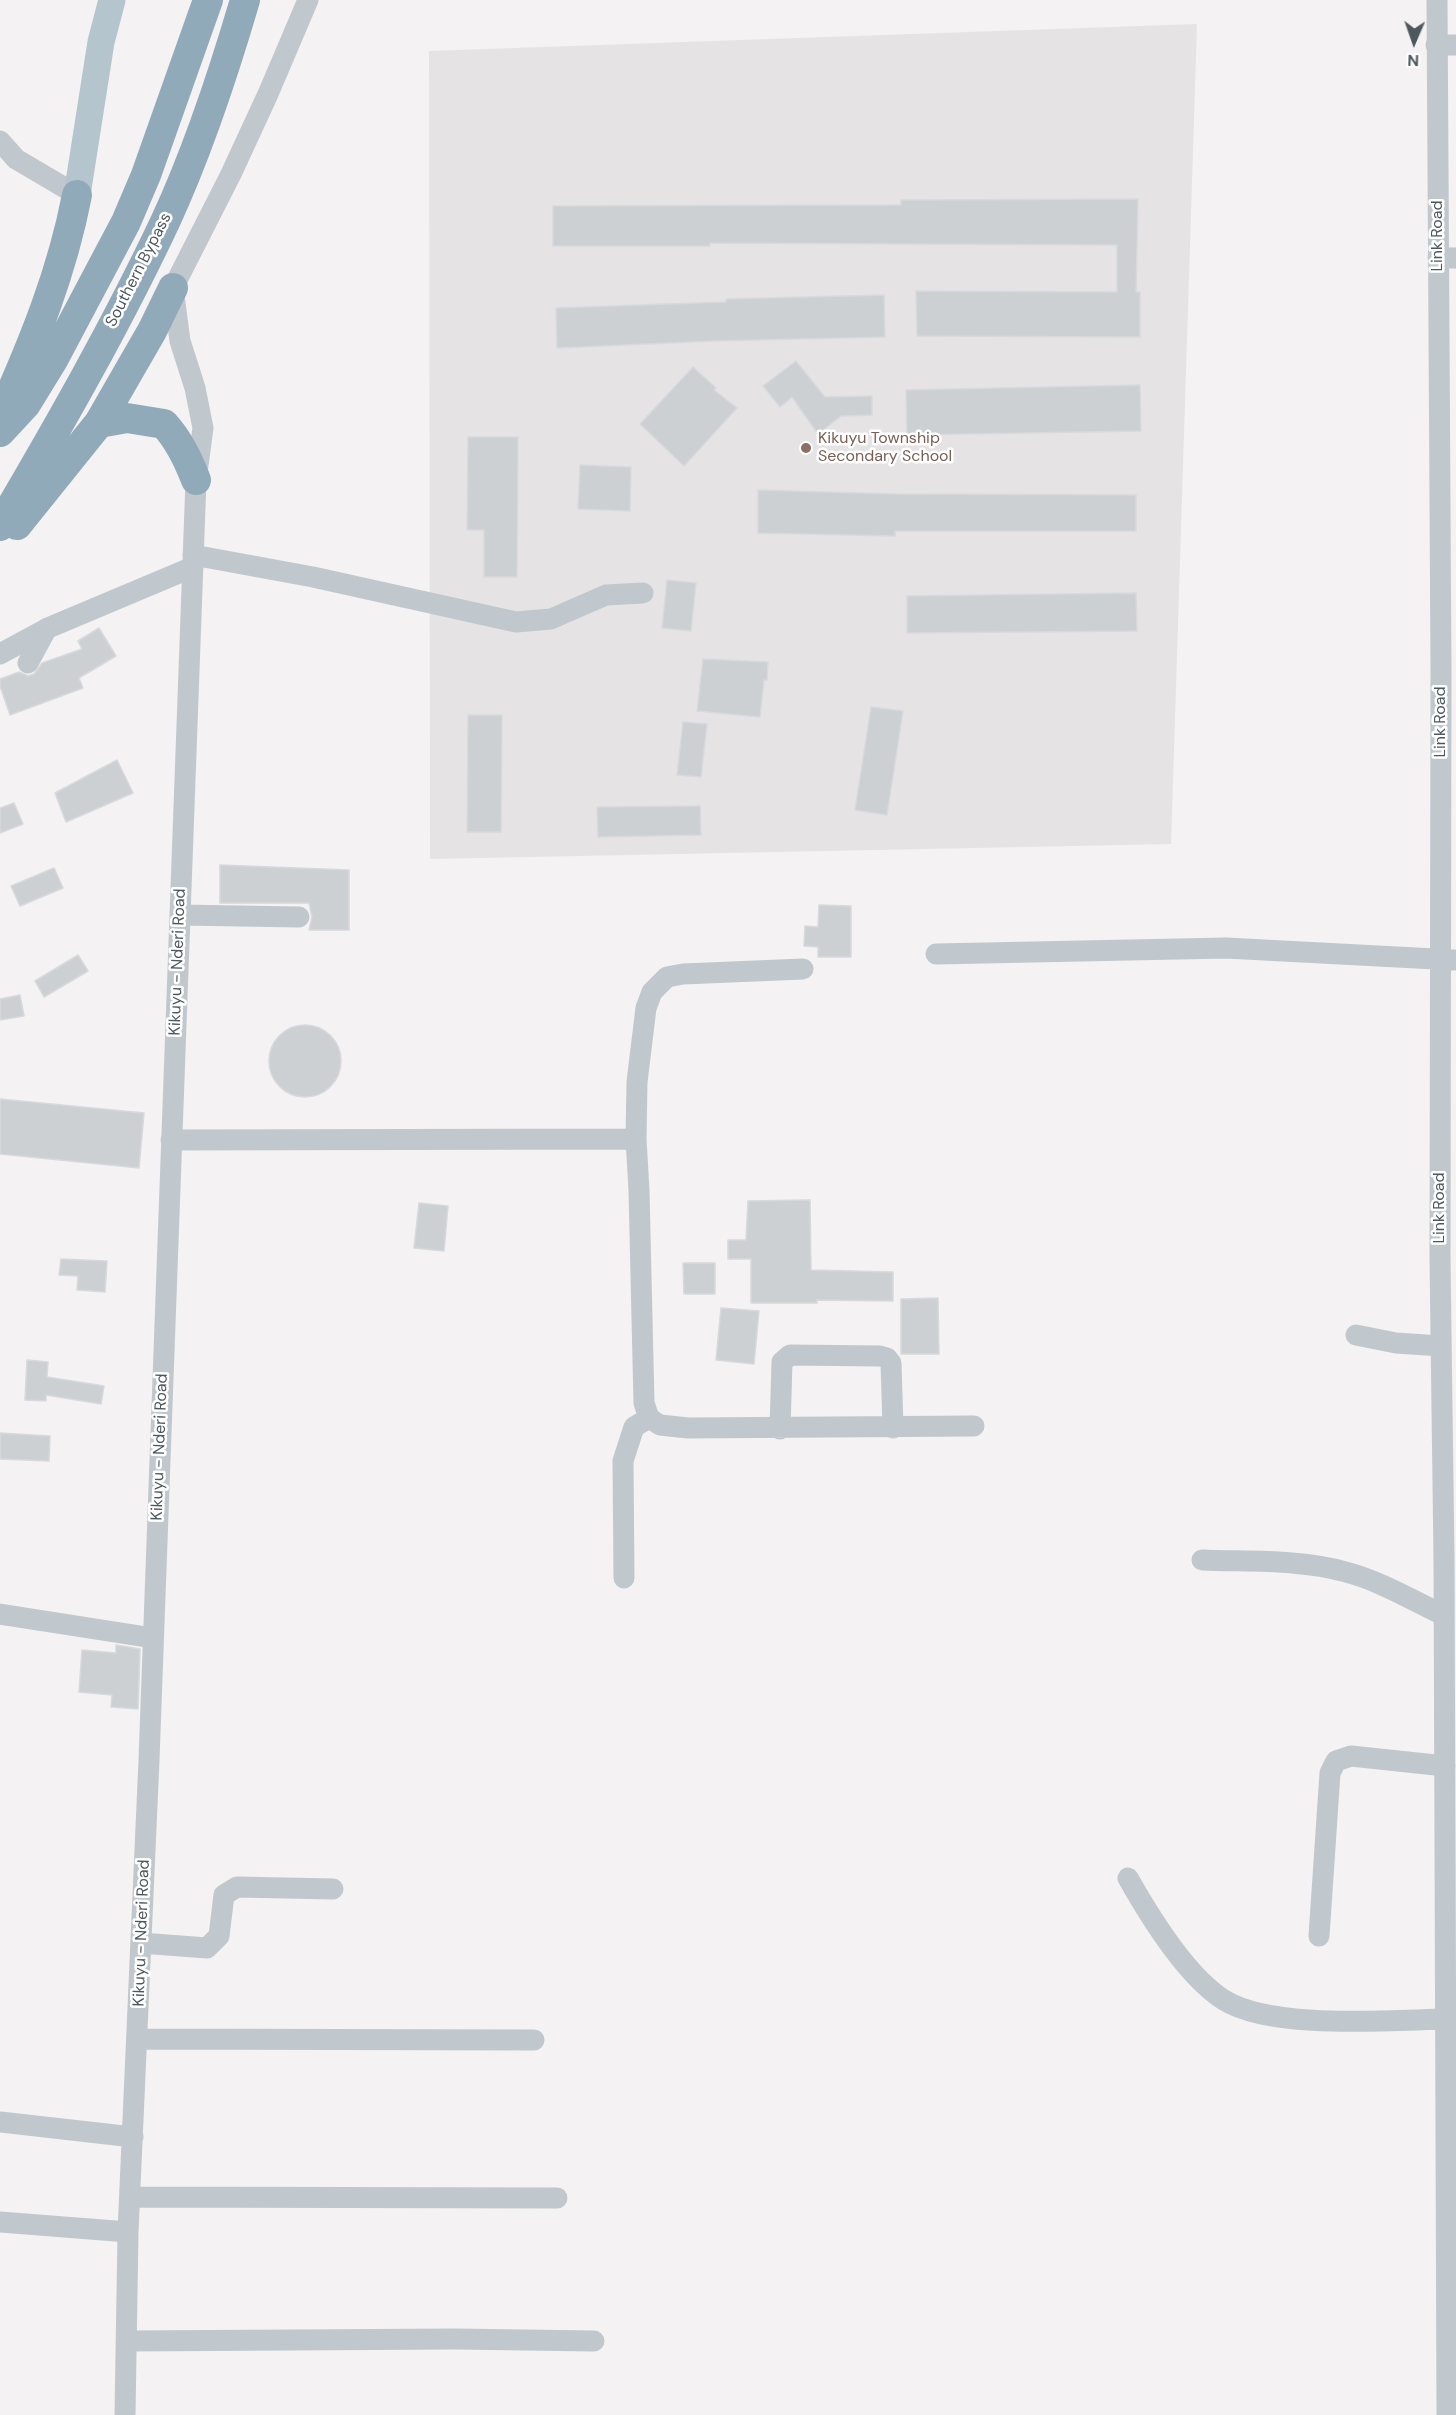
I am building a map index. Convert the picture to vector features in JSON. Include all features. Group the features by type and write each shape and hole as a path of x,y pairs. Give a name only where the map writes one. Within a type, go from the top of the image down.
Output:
{"highway":[{"name":"Southern Bypass","path":"0,432 26,404 53,360 126,222 146,175 208,0"},
{"name":"Southern Bypass","path":"0,525 127,299 166,221 196,146 245,0"},
{"path":"0,418 32,346 57,277 77,195"},
{"path":"0,546 99,423 147,340 173,288"},
{"path":"99,423 127,418 164,424 174,435 196,480"}],"main road":[{"path":"77,195 101,42 112,0"}],"street":[{"path":"173,288 236,164 308,0"},
{"name":"Link Road","path":"1437,0 1446,45 1447,258 1448,1258 1441,1346 1450,1559 1443,1615 1451,1979 1446,2019 1452,2118 1447,2415"},
{"path":"0,141 16,159 77,195"},
{"name":"Kikuyu - Nderi Road","path":"125,2415 128,2232 153,1638 196,480 203,428 195,388 180,341 173,288"},
{"path":"0,654 48,628 193,561 313,577 516,622 551,620 606,595 643,593"},
{"path":"28,663 48,628"},
{"path":"180,915 299,917"},
{"path":"936,954 1226,948 1449,959"},
{"path":"803,969 683,974 667,977 658,983 646,1008 637,1082 636,1139 644,1403 649,1418 660,1425 688,1428 974,1426"},
{"path":"171,1140 636,1139"},
{"path":"1356,1335 1396,1343 1441,1346"},
{"path":"780,1429 782,1362 790,1355 887,1358 891,1363 893,1428"},
{"path":"624,1578 623,1461 634,1427 649,1418"},
{"path":"1202,1560 1307,1565 1344,1571 1370,1580 1443,1615"},
{"path":"0,1614 153,1638"},
{"path":"1319,1936 1330,1773 1336,1761 1351,1756 1445,1766"},
{"path":"1128,1878 1150,1916 1179,1955 1206,1984 1225,2000 1253,2012 1321,2021 1446,2019"},
{"path":"141,1943 207,1948 219,1936 224,1895 237,1887 333,1889"},
{"path":"137,2039 534,2040"},
{"path":"0,2122 133,2137"},
{"path":"130,2197 557,2198"},
{"path":"0,2222 128,2232"},
{"path":"126,2341 455,2339 594,2341"}],"shaded area":[{"name":"Kikuyu Township Secondary School","path":"1197,24 1171,844 430,859 429,51"}],"building":[{"path":"1138,199 1136,292 1140,292 1140,337 917,336 916,291 1117,292 1117,245 710,243 710,246 553,246 553,206 901,205 901,200"},
{"path":"884,295 885,337 557,348 556,308 726,302 726,299"},
{"path":"796,361 825,397 872,396 872,415 841,416 818,434 792,397 780,407 763,386"},
{"path":"693,367 716,388 714,390 737,408 684,466 640,424"},
{"path":"1140,385 1141,431 907,435 906,390"},
{"path":"468,437 518,437 517,577 484,577 484,530 467,530"},
{"path":"580,465 631,467 630,511 578,509"},
{"path":"758,490 896,494 1136,495 1136,531 895,531 895,536 758,533"},
{"path":"667,580 696,583 691,631 662,628"},
{"path":"1136,593 1137,631 907,633 907,596"},
{"path":"99,628 116,656 79,678 83,688 10,715 0,686 0,679 19,672 28,676 34,674 42,663 82,649 78,641"},
{"path":"703,659 768,662 760,717 697,711"},
{"path":"871,707 903,711 887,815 855,810"},
{"path":"468,715 502,715 501,832 467,832"},
{"path":"683,722 707,724 701,777 677,775"},
{"path":"117,760 133,793 66,822 55,793"},
{"path":"14,803 23,824 0,833 0,808"},
{"path":"700,806 701,835 598,837 597,807"},
{"path":"220,865 349,870 349,930 309,930 312,917 309,903 220,903"},
{"path":"54,868 63,888 20,906 11,886"},
{"path":"819,905 851,906 851,957 818,957 818,947 804,946 805,926 818,927"},
{"path":"78,955 88,971 44,997 35,981"},
{"path":"20,995 24,1016 0,1020 0,999"},
{"path":"305,1025 325,1031 335,1041 341,1061 335,1081 325,1091 305,1097 285,1091 275,1081 269,1061 275,1041 285,1031"},
{"path":"0,1099 144,1113 139,1168 0,1154"},
{"path":"810,1200 811,1270 893,1272 893,1301 817,1300 817,1303 751,1303 751,1259 728,1259 728,1240 746,1240 748,1201"},
{"path":"419,1203 448,1206 444,1251 414,1248"},
{"path":"61,1259 107,1261 105,1292 77,1290 78,1276 59,1275"},
{"path":"683,1263 715,1263 715,1294 684,1294"},
{"path":"938,1298 939,1354 901,1354 901,1299"},
{"path":"721,1308 759,1311 754,1364 716,1360"},
{"path":"27,1360 48,1362 47,1377 104,1386 101,1404 46,1395 46,1401 25,1400"},
{"path":"0,1433 50,1436 49,1461 0,1459"},
{"path":"116,1645 140,1649 138,1709 111,1707 112,1695 79,1692 82,1650 116,1653"}],"place":[{"name":"Kikuyu Township Secondary School","path":"806,448"}]}
